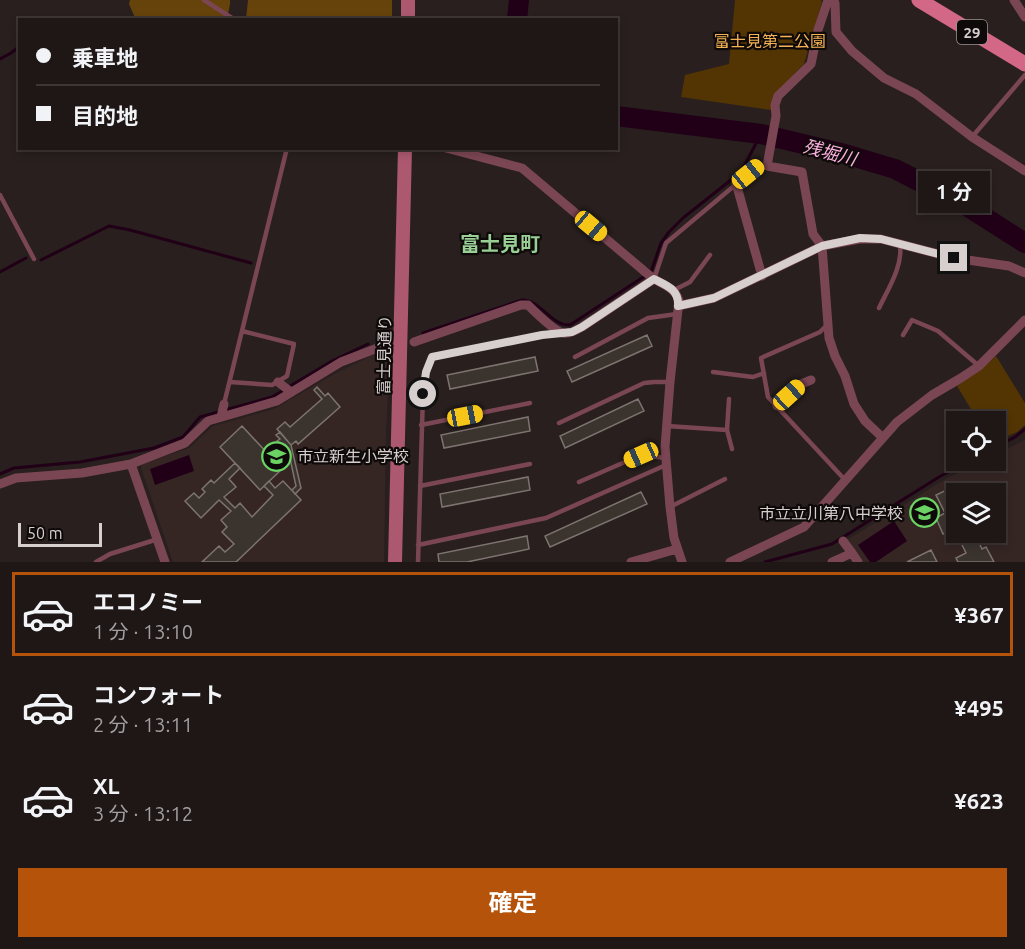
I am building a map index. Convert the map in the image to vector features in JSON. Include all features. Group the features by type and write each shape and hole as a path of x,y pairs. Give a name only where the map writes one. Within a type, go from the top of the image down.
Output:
{"main road":[{"name":"29","path":"919,0 1025,64"}],"street":[{"path":"828,0 818,30 811,64 778,96 767,166 802,172 813,234 822,246 829,338 854,404 866,421 883,438"},
{"path":"832,0 835,3 836,32 852,51 884,78 916,94 972,137 1025,171"},
{"path":"1014,0 1025,17"},
{"name":"富士見通り","path":"395,562 405,150"},
{"path":"454,150 522,168 649,275 674,290 678,296 665,447 670,507 677,549 682,562"},
{"path":"736,183 762,276"},
{"path":"678,310 714,298 822,246 860,238 881,239 954,258 1009,266 1025,273"},
{"path":"414,342 521,305 528,305 562,333 572,332 582,327 649,275"},
{"path":"730,562 804,527 897,422 932,395 979,366 1025,320"},
{"path":"0,484 16,478 82,473 131,464 185,443 208,421 277,401 341,362 388,344"},
{"path":"777,406 801,384 811,380"},
{"path":"278,382 291,392"},
{"path":"221,416 224,404"},
{"path":"131,464 165,562"},
{"path":"843,541 858,562"},
{"path":"631,562 677,549"},
{"path":"832,562 852,553"}],"lane":[{"path":"204,0 232,18"},
{"path":"972,137 1025,75"},
{"path":"224,404 287,150"},
{"path":"649,275 666,243 759,165 767,166"},
{"path":"0,195 34,259"},
{"path":"879,308 895,274 901,253 900,245"},
{"path":"674,290 690,282 710,255"},
{"path":"575,357 648,318 678,310"},
{"path":"903,335 912,320 938,332 979,366"},
{"path":"827,324 819,332 761,358 768,397 846,481"},
{"path":"230,382 272,385 287,376 294,345 242,331"},
{"path":"418,562 423,394 426,372 432,357 562,333"},
{"path":"713,372 753,377 764,373"},
{"path":"559,423 644,383 670,382"},
{"path":"729,399 727,430 732,448"},
{"path":"421,425 530,403"},
{"path":"667,426 727,430"},
{"path":"579,482 641,455 666,461"},
{"path":"418,545 546,518 666,461"},
{"path":"420,486 530,464"},
{"path":"670,507 725,479"},
{"path":"96,562 110,554 158,539"}],"shaded area":[{"path":"130,0 230,0 227,18 135,18 129,4"},
{"path":"248,0 392,0 392,18 246,18"},
{"name":"市立新生小学校","path":"385,349 390,349 384,562 173,562 141,468 142,464 189,448 213,426 274,409 334,374"},
{"name":"市立立川第八中学校","path":"1025,440 1025,562 861,562 847,540 962,471 1006,471 1006,449"},
{"path":"189,455 194,471 155,485 150,469"},
{"path":"894,521 907,541 876,562 870,562 858,545"}],"green space":[{"name":"富士見第二公園","path":"735,0 821,0 822,2 804,64 777,92 771,110 681,97 685,75 729,64"},
{"path":"996,356 1025,403 1025,425 1017,432 1006,437 1006,411 972,411 957,386"}],"building":[{"path":"647,335 652,346 572,382 567,371"},
{"path":"535,357 538,371 450,389 447,375"},
{"path":"317,387 325,396 328,393 340,407 298,444 296,441 291,445 277,429 285,422 290,427 322,399 314,390"},
{"path":"638,399 644,411 565,448 560,436"},
{"path":"528,417 530,431 444,448 441,435"},
{"path":"242,426 282,469 260,490 220,447"},
{"path":"280,432 291,445 301,488 295,494 292,490 296,486 288,449 285,445 282,447 277,441 280,439 276,435"},
{"path":"235,463 240,468 229,479 236,487 224,497 235,508 240,503 252,517 273,495 264,486 269,481 275,488 283,481 301,500 236,562 202,562 219,546 225,552 234,544 222,532 227,527 221,520 231,511 219,500 201,518 185,501 194,493 199,498 205,492 202,489 211,480 214,483"},
{"path":"528,477 530,490 442,507 440,494"},
{"path":"946,490 946,533 943,534 936,518 945,513 936,495"},
{"path":"641,492 647,504 550,547 545,536"},
{"path":"527,536 529,549 467,562 439,562 438,554"},
{"path":"961,543 979,543 982,549 986,547 994,562 958,562 956,558 966,553"},
{"path":"931,550 937,562 907,562"}],"waterway":[{"name":"残堀川","path":"517,18 519,0"},
{"path":"0,59 18,48"},
{"name":"残堀川","path":"618,116 761,134 845,154 895,169 962,203 1025,243"},
{"path":"423,333 522,300 535,304 557,322 570,325 651,272 661,243 669,232 741,172 761,134"},
{"path":"41,260 109,226 251,263"},
{"path":"0,272 26,258"},
{"path":"0,474 14,468 80,462 154,448 183,437 200,417 272,397 332,361 368,344"},
{"path":"1006,442 1025,429"},
{"path":"765,562 832,544 950,471"}],"place":[{"name":"市立新生小学校","path":"276,456"},
{"name":"市立立川第八中学校","path":"924,513"}],"district":[{"name":"富士見町","path":"500,243"}],"route":[{"path":"423,394 426,372 432,357 542,335 572,332 654,279 674,290 678,296 678,306 714,298 822,246 860,238 881,239 954,258"}]}
